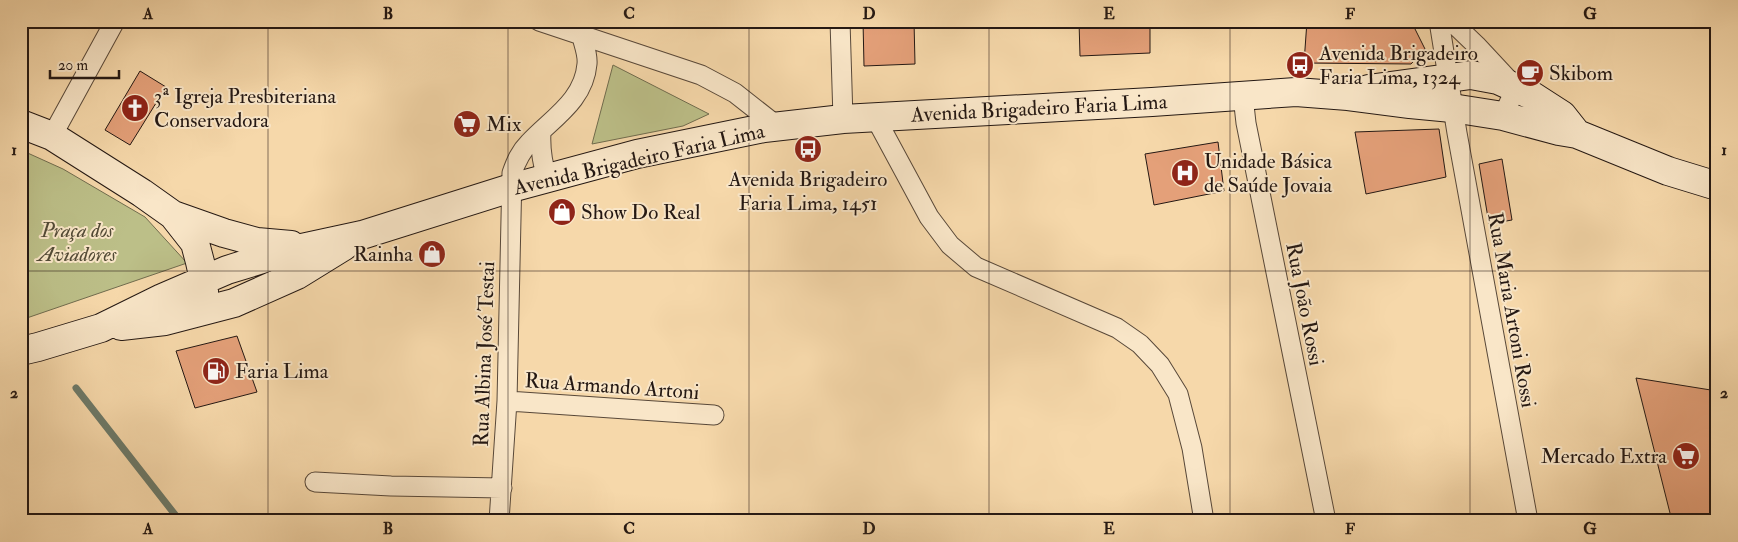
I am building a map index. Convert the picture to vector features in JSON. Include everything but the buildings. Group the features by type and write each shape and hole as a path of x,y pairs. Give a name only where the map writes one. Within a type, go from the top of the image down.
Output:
{"main road":[{"path":"1328,94 1471,75 1498,80 1531,95 1562,115 1577,134"},
{"name":"Avenida Brigadeiro Faria Lima","path":"21,351 101,328 162,298 227,270 288,251 362,235 511,188 637,154 776,126 844,119 1296,92 1328,94 1452,108 1503,116 1577,134 1668,170 1717,186"},
{"path":"21,124 52,136 173,215 224,233 257,242 310,246"},
{"path":"173,215 194,243 200,262 204,280 201,311"},
{"name":"Avenida Brigadeiro Faria Lima","path":"101,328 165,321 234,303 297,275 362,235"}],"street":[{"path":"52,136 115,21"},
{"path":"539,21 582,37 701,75 735,93 776,126"},
{"path":"840,21 844,119"},
{"name":"Rua Maria Artoni Rossi","path":"1439,21 1452,108 1528,521"},
{"path":"1451,21 1516,88 1503,116"},
{"path":"511,188 512,173 518,158 528,144 563,112 576,96 583,80 587,62 582,37"},
{"name":"Rua João Rossi","path":"1243,96 1248,132 1326,521"},
{"path":"875,117 929,217 950,245 976,267 1118,328 1140,344 1160,365 1178,394 1192,448 1204,521"},
{"path":"541,132 541,153 547,178"},
{"name":"Rua Albina José Testai","path":"499,521 507,401 511,188"},
{"name":"Rua Armando Artoni","path":"507,401 714,415"},
{"path":"315,482 391,486 502,488"}],"green space":[{"path":"613,65 709,114 683,126 592,144"},
{"name":"Praça dos Aviadores","path":"21,150 63,169 145,217 187,263 21,320"}],"waterway":[{"path":"76,388 180,521"}],"place":[{"name":"Avenida Brigadeiro Faria Lima, 1324","path":"1300,65"},
{"name":"Skibom","path":"1530,73"},
{"name":"3ª Igreja Presbiteriana Conservadora","path":"135,108"},
{"name":"Mix","path":"467,124"},
{"name":"Avenida Brigadeiro Faria Lima, 1451","path":"808,149"},
{"name":"Unidade Básica de Saúde Jovaia","path":"1185,173"},
{"name":"Show Do Real","path":"562,212"},
{"name":"Rainha","path":"432,254"},
{"name":"Faria Lima","path":"216,371"},
{"name":"Mercado Extra","path":"1686,456"}]}
